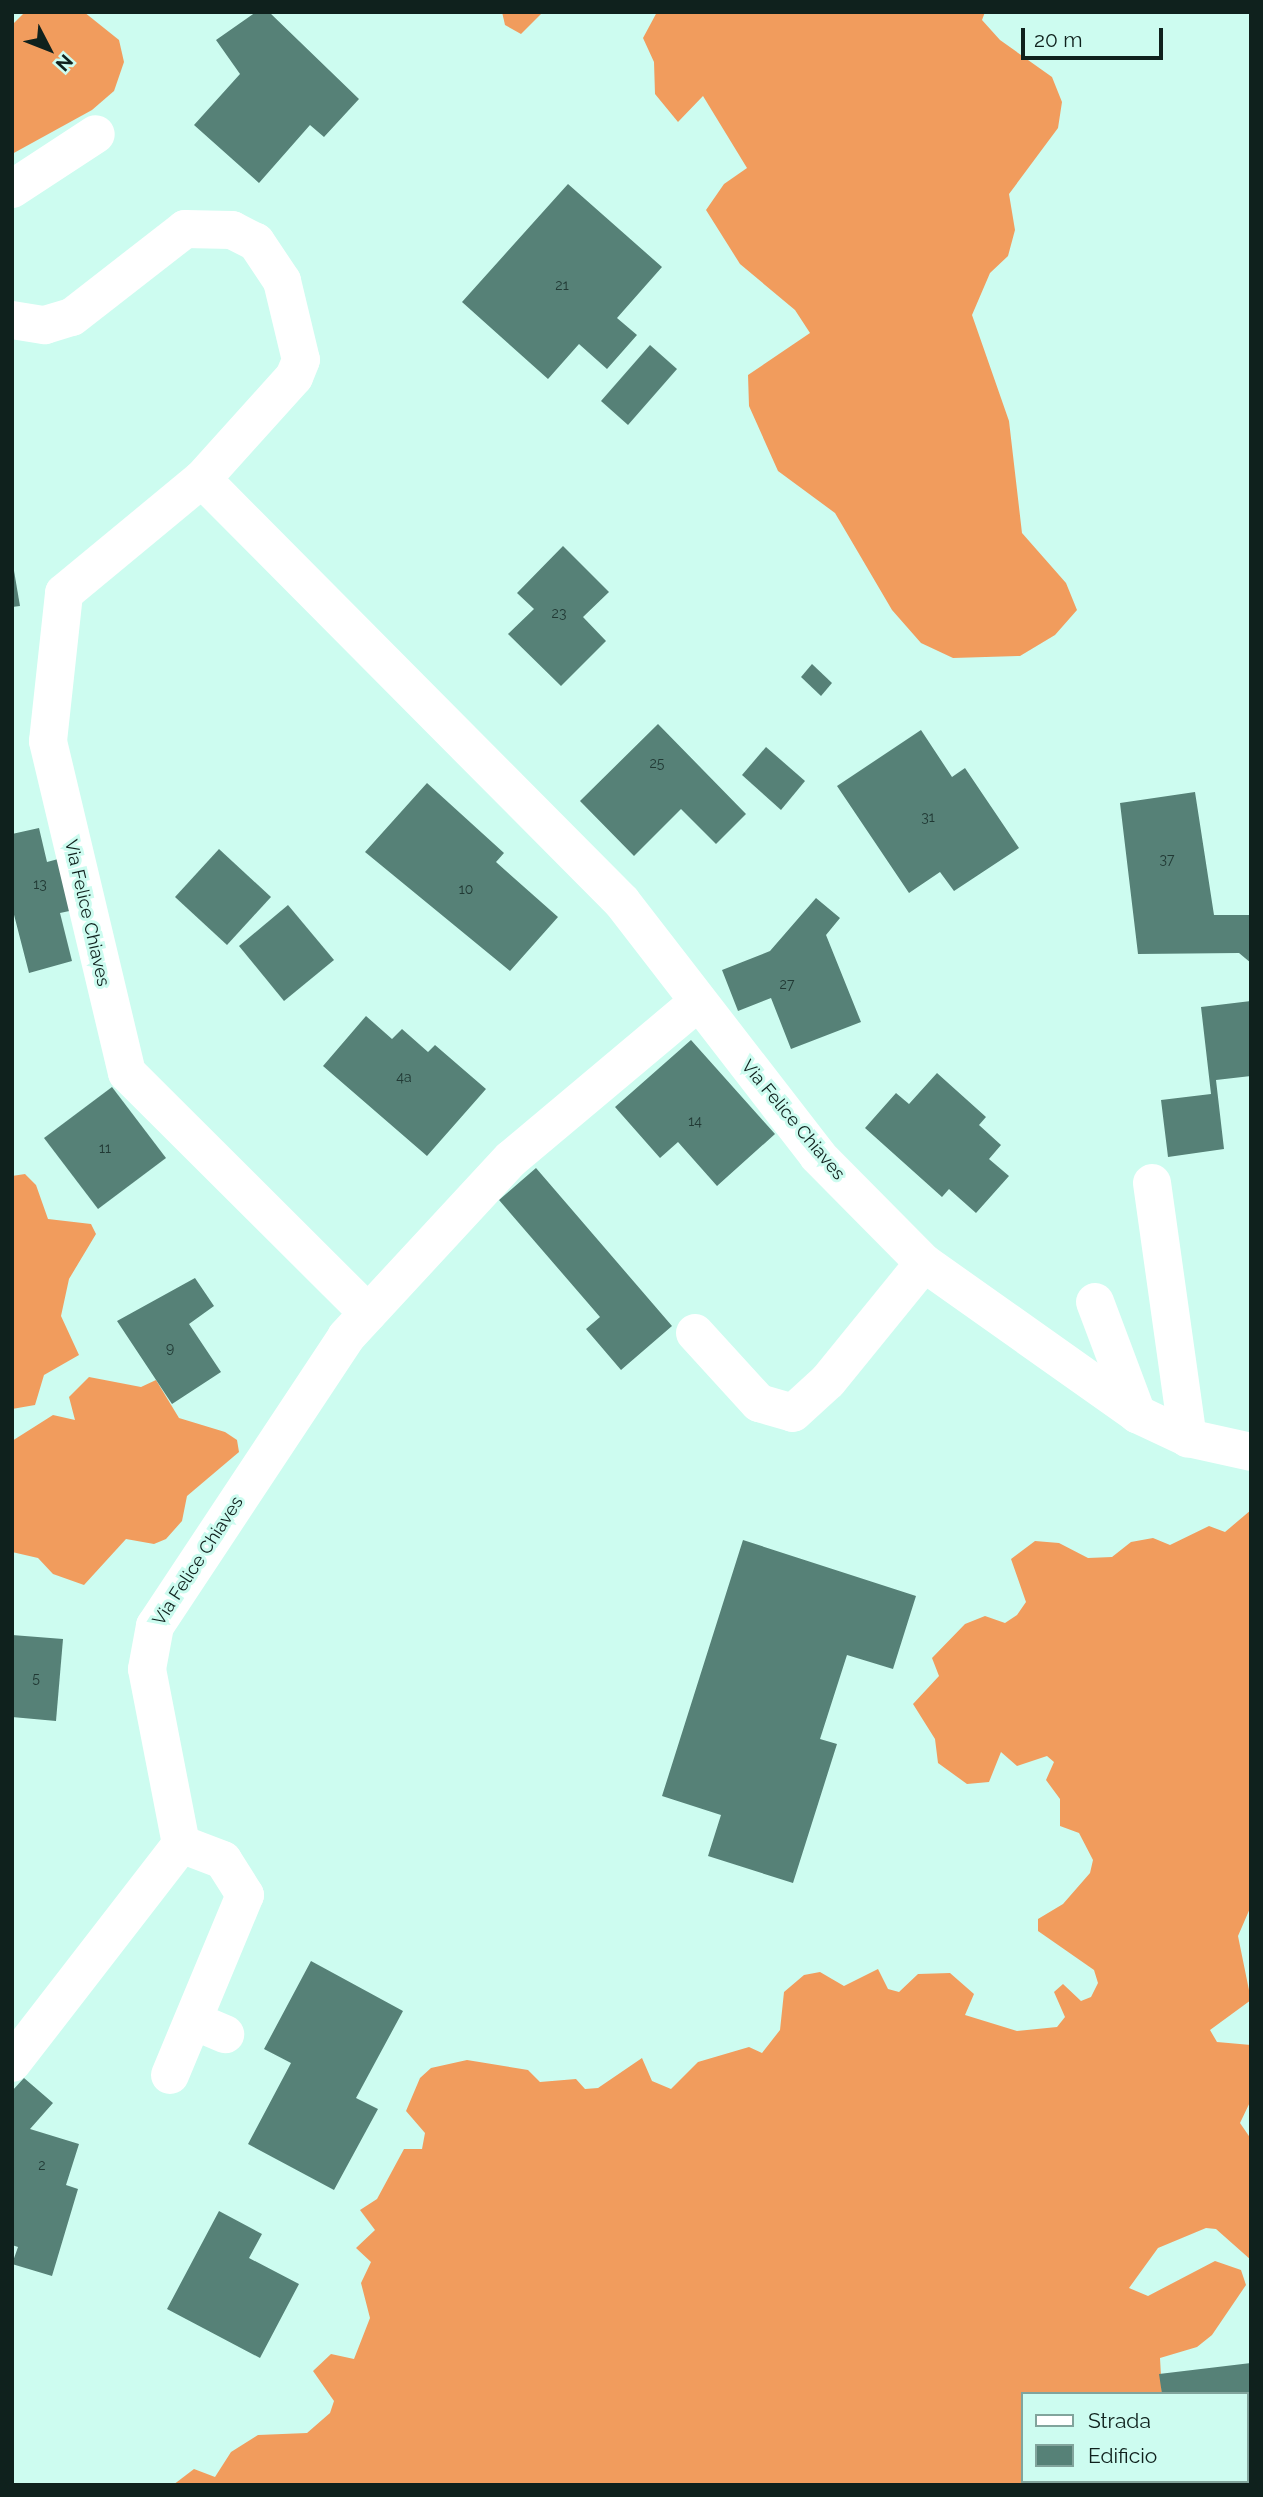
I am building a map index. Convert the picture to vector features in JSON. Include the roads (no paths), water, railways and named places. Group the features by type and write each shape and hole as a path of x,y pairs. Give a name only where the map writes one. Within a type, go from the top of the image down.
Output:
{"street":[{"path":"12,190 96,134"},
{"name":"Via Felice Chiaves","path":"12,320 45,326 72,317 185,229 232,230 256,242 282,281 301,359 293,377 202,479 64,593 48,741 127,1073 368,1313"},
{"name":"Via Felice Chiaves","path":"202,479 622,902 818,1156 924,1263 1137,1414 1188,1438 1251,1452"},
{"name":"Via Felice Chiaves","path":"181,1844 147,1668 148,1640 368,1313 511,1159 698,1002"},
{"path":"1152,1183 1188,1438"},
{"path":"695,1333 759,1403 793,1413 828,1381 924,1263"},
{"path":"1095,1302 1137,1414"},
{"path":"12,2063 181,1844 223,1860 245,1895 209,2028 170,2075"}]}
